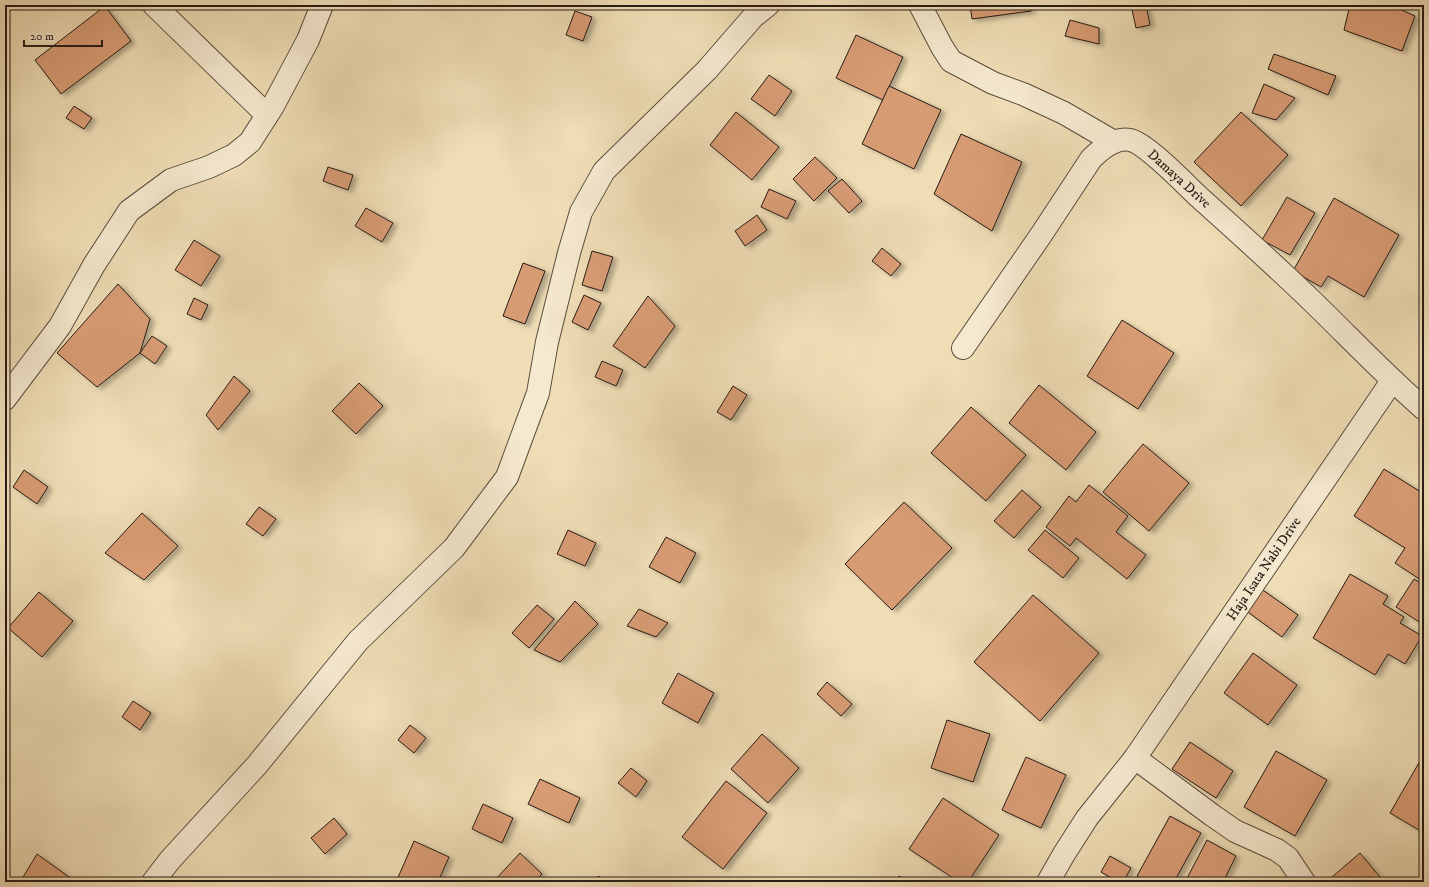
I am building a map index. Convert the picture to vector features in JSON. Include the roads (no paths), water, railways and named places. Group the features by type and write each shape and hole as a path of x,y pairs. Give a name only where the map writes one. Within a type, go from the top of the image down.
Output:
{"street":[{"path":"154,5 267,115"},
{"path":"5,399 60,326 94,265 129,211 171,180 209,167 234,155 250,142 267,115 308,40 322,5"},
{"path":"920,5 951,61 993,83 1023,94 1064,113 1114,142"},
{"path":"153,882 170,860 257,765 358,641 454,548 507,477 538,394 547,342 567,260 581,212 604,170 707,70 757,9"},
{"name":"Damaya Drive","path":"1114,142 1130,140 1146,148 1312,301 1392,381 1424,409"},
{"path":"963,348 1041,235 1091,159 1101,149 1114,142"},
{"name":"Haja Isata Nabi Drive","path":"1048,882 1087,818 1135,758 1392,381"},
{"path":"1135,758 1235,831 1277,850 1288,858 1304,882"}]}
